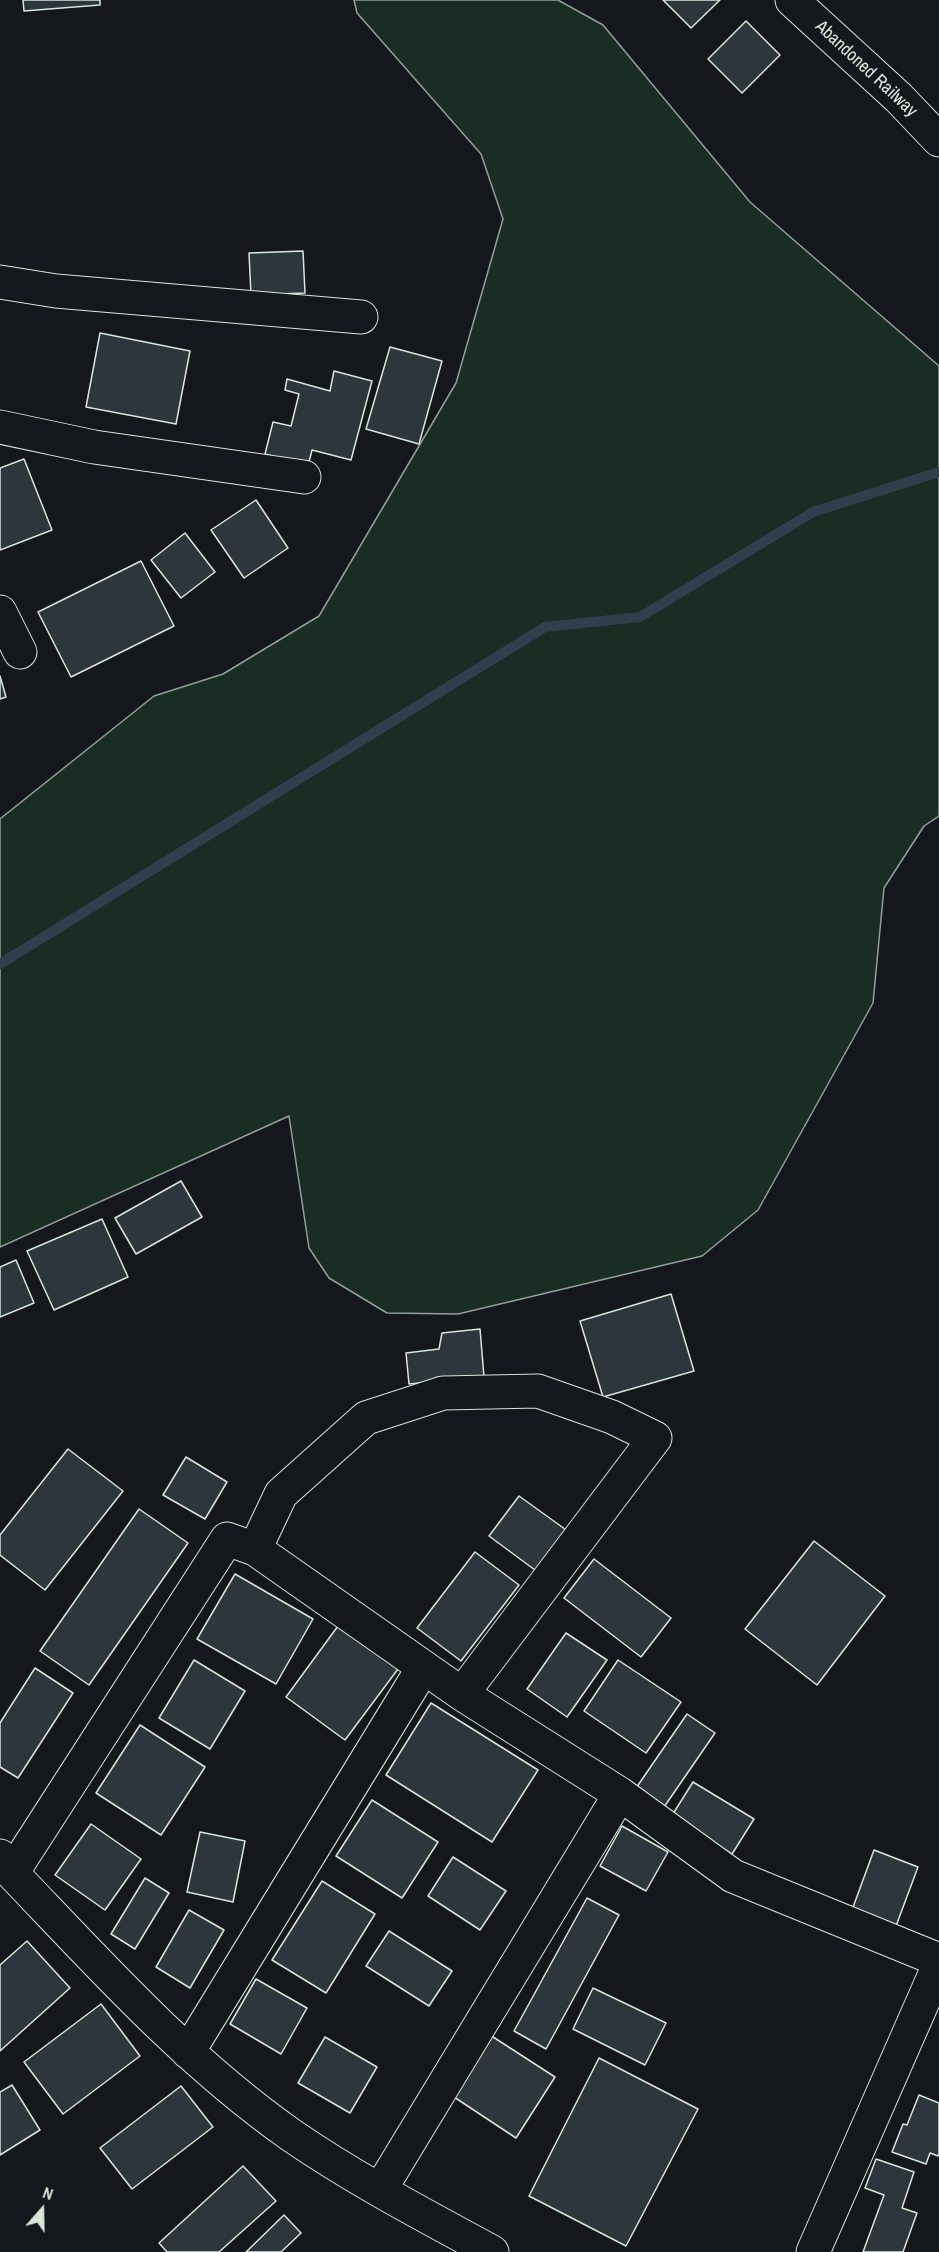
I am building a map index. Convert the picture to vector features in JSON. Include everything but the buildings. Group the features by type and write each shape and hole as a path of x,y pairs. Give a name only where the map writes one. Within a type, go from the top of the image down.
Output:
{"street":[{"name":"Abandoned Railway","path":"792,0 900,98 939,140"},
{"path":"0,282 56,291 361,317"},
{"path":"0,427 94,447 304,477"},
{"path":"0,612 20,652"},
{"path":"255,1549 281,1494 366,1418 443,1393 538,1391 612,1417 655,1438 462,1694"},
{"path":"492,2252 380,2190 290,2134 188,2052 149,2016 6,1864 227,1539 255,1549 423,1668 620,1794 733,1875 939,1960"},
{"path":"188,2052 423,1668"},
{"path":"380,2190 620,1794"},
{"path":"813,2252 939,1965"}],"green space":[{"path":"354,0 558,0 603,25 750,202 939,366 939,816 924,826 884,888 873,1003 758,1210 702,1256 458,1314 387,1313 329,1278 309,1248 289,1116 0,1247 0,819 154,696 223,674 319,616 456,383 503,219 481,154 357,13"}],"waterway":[{"path":"0,964 545,627 640,617 813,512 939,472"}]}
